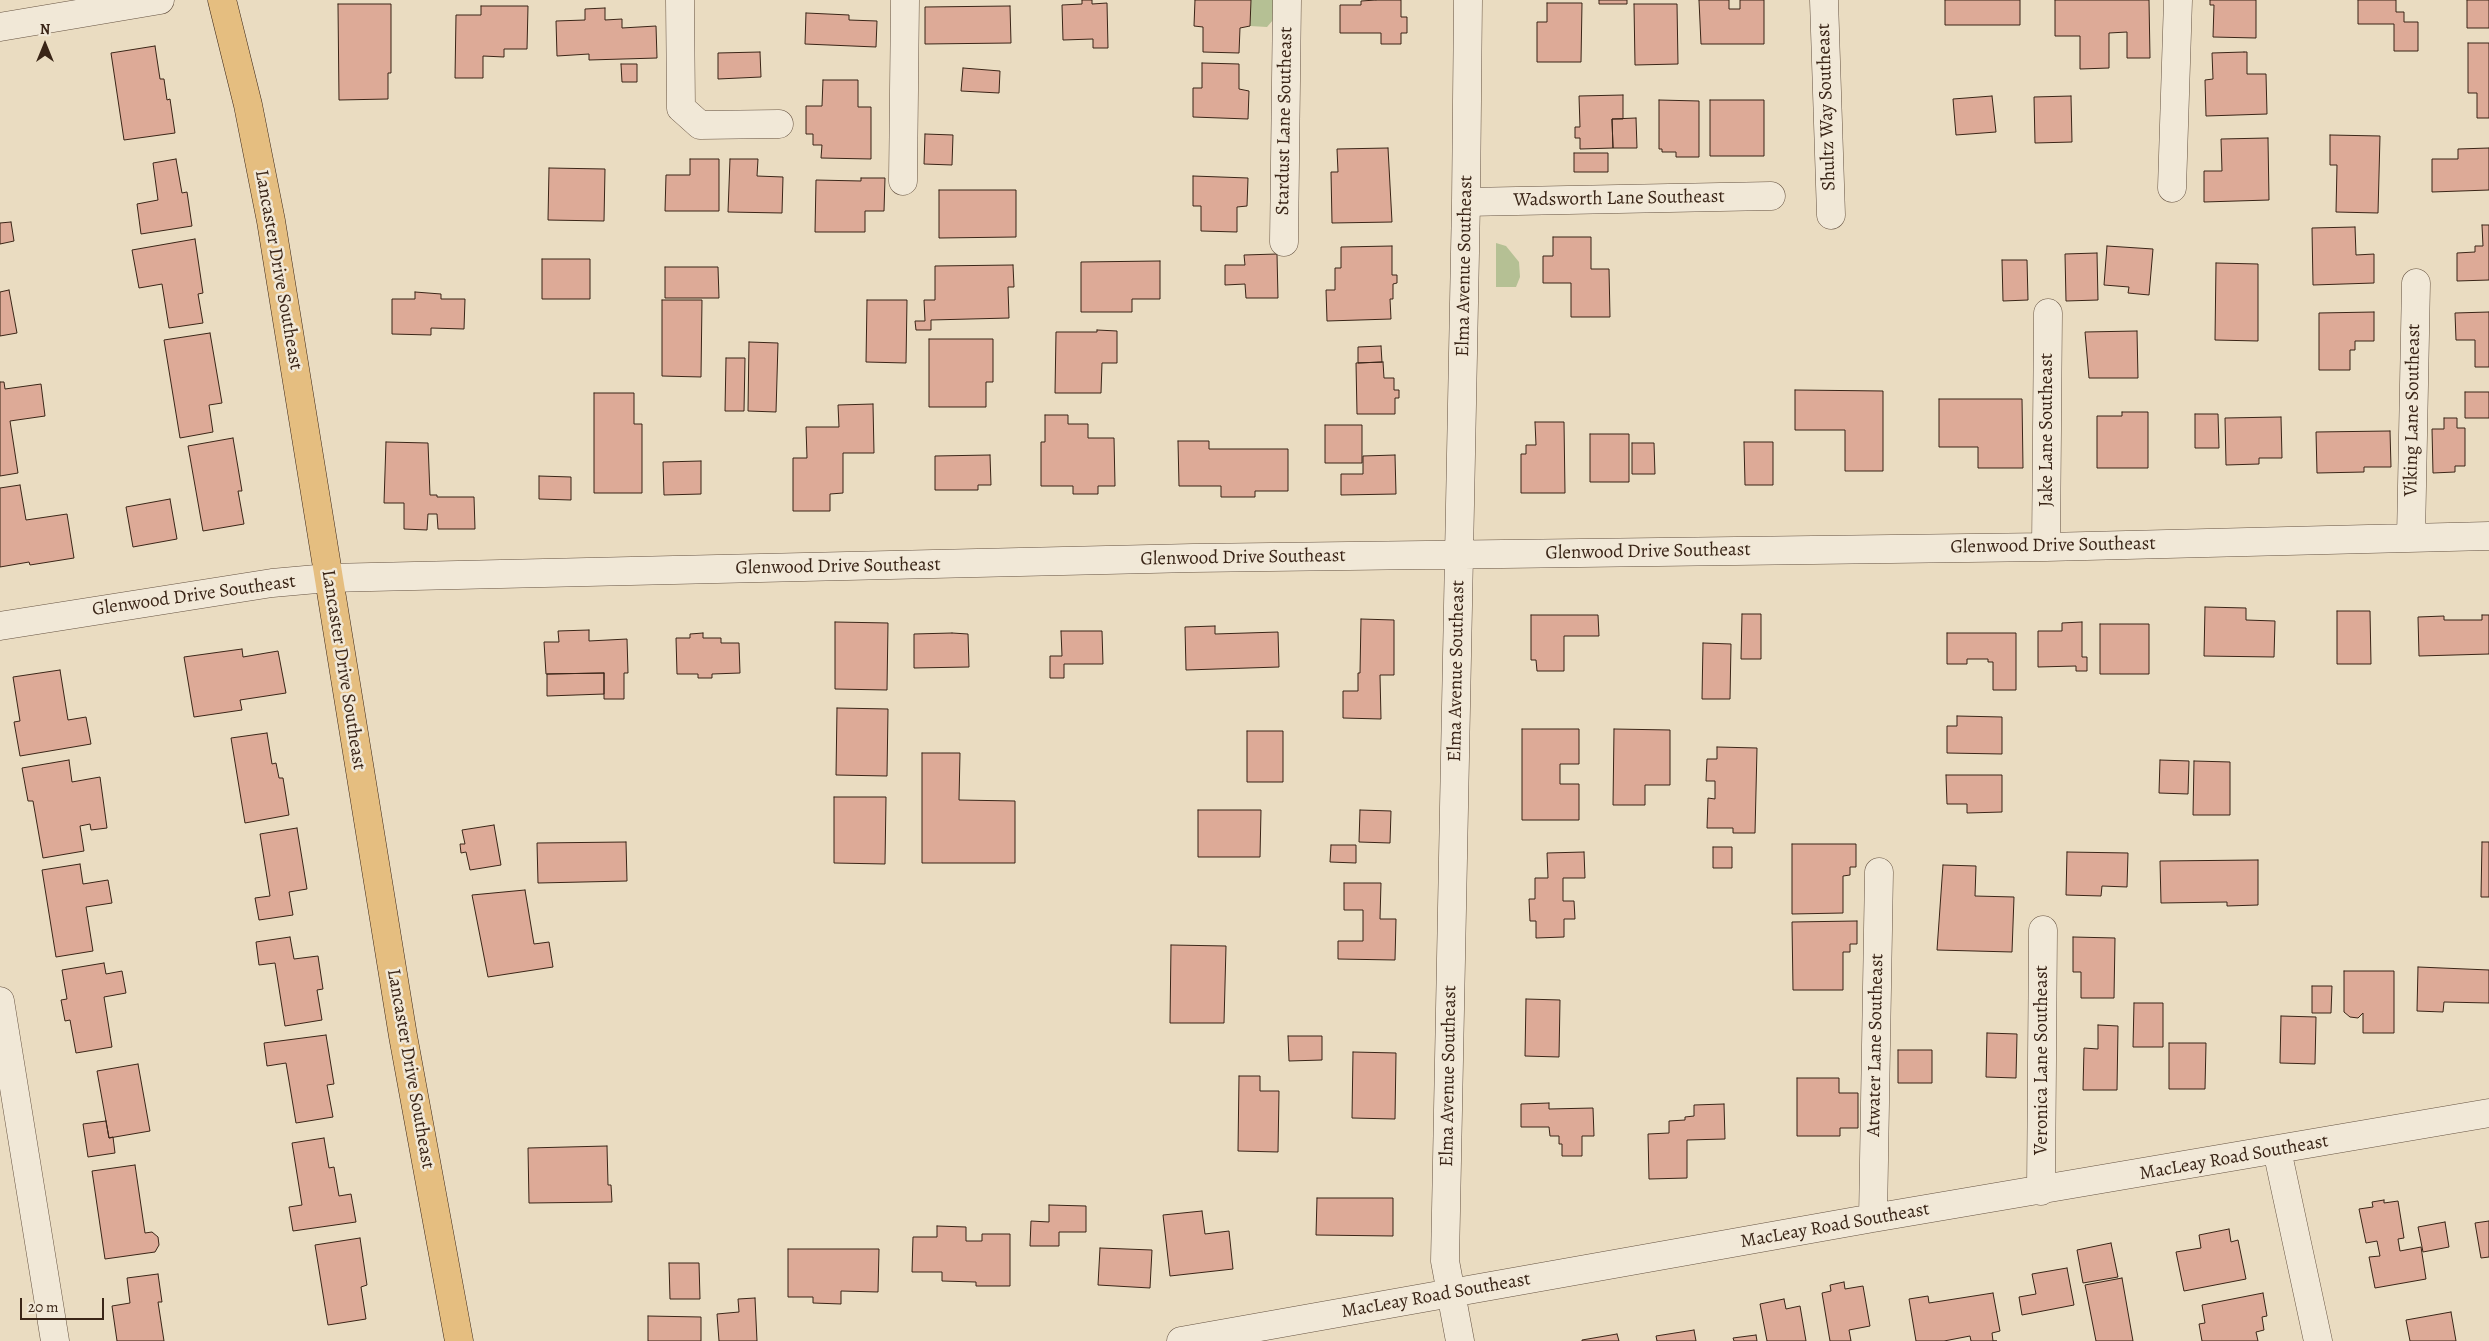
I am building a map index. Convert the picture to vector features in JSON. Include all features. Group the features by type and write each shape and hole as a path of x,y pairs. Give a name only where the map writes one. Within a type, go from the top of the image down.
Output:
{"main road":[{"name":"Lancaster Drive Southeast","path":"222,0 248,105 271,221 403,1036 459,1341"}],"street":[{"path":"0,27 160,0"},
{"path":"680,0 682,108 700,125 779,124"},
{"path":"904,181 905,0"},
{"name":"Stardust Lane Southeast","path":"1284,242 1286,0"},
{"name":"Elma Avenue Southeast","path":"1460,1341 1450,1294 1445,1251 1460,555 1468,0"},
{"name":"Shultz Way Southeast","path":"1824,0 1830,215"},
{"path":"2172,188 2178,0"},
{"name":"Wadsworth Lane Southeast","path":"1466,202 1771,196"},
{"name":"Viking Lane Southeast","path":"2411,537 2416,283"},
{"name":"Jake Lane Southeast","path":"2046,547 2048,313"},
{"name":"Glenwood Drive Southeast","path":"0,626 272,583 328,578 1147,559 2046,547 2489,536"},
{"name":"Atwater Lane Southeast","path":"1874,1218 1879,872"},
{"name":"Veronica Lane Southeast","path":"2041,1191 2043,930"},
{"path":"0,1001 55,1341"},
{"name":"MacLeay Road Southeast","path":"1181,1341 1874,1218 2489,1113"},
{"path":"2277,1150 2318,1341"}],"green space":[{"path":"1251,0 1273,0 1273,20 1267,27 1250,26"},
{"path":"1496,243 1506,246 1519,262 1520,277 1516,287 1496,287"}],"building":[{"path":"1082,0 1092,0 1092,4 1107,3 1108,48 1093,48 1093,39 1063,40 1062,5 1082,4"},
{"path":"1195,0 1251,0 1250,26 1240,28 1239,53 1203,52 1203,27 1194,26"},
{"path":"1401,0 1401,17 1407,17 1407,33 1401,33 1401,44 1381,44 1381,33 1340,33 1340,5 1361,5 1361,1"},
{"path":"1599,0 1627,0 1627,4 1599,4"},
{"path":"1699,0 1729,0 1729,9 1740,9 1740,0 1764,0 1764,44 1701,44"},
{"path":"1945,0 2020,0 2020,25 1945,25"},
{"path":"2055,0 2149,0 2150,58 2127,58 2127,32 2109,33 2109,68 2080,69 2080,36 2055,36"},
{"path":"2210,0 2256,0 2256,38 2213,37 2214,5 2210,5"},
{"path":"2358,0 2396,0 2396,12 2404,12 2404,22 2418,22 2418,51 2394,51 2394,24 2358,24"},
{"path":"2467,0 2489,0 2489,28 2467,28"},
{"path":"1547,3 1582,3 1581,62 1537,62 1537,22 1547,22"},
{"path":"338,4 391,4 391,73 388,73 388,99 339,100"},
{"path":"1634,4 1677,4 1678,64 1635,65"},
{"path":"481,6 528,6 527,49 504,49 504,57 483,56 483,78 455,78 456,15 481,15"},
{"path":"1010,6 1011,43 925,44 925,7"},
{"path":"605,8 605,20 622,19 622,28 656,26 657,58 589,60 589,54 557,56 556,21 585,20 585,9"},
{"path":"806,13 849,15 849,20 877,21 876,47 805,44"},
{"path":"2468,43 2489,43 2489,118 2477,118 2477,93 2468,93"},
{"path":"155,46 160,79 164,79 167,100 170,99 175,133 124,140 111,53"},
{"path":"760,52 761,77 718,79 718,53"},
{"path":"2247,52 2247,74 2266,74 2267,114 2206,116 2205,80 2213,79 2212,53"},
{"path":"1202,63 1239,64 1239,89 1249,91 1248,119 1193,117 1193,88 1202,88"},
{"path":"621,64 637,64 637,82 622,82"},
{"path":"963,68 1000,71 999,93 961,91"},
{"path":"823,80 858,80 858,107 871,107 871,159 821,158 822,145 813,145 813,134 806,134 806,106 822,106"},
{"path":"1623,95 1623,119 1612,119 1613,148 1580,149 1580,138 1575,138 1575,127 1580,127 1579,96"},
{"path":"1992,96 1996,132 1956,135 1953,99"},
{"path":"2071,96 2072,142 2035,143 2034,97"},
{"path":"1659,100 1699,101 1699,157 1676,157 1676,152 1662,152 1662,149 1659,149"},
{"path":"1710,100 1764,100 1764,156 1710,156"},
{"path":"1636,118 1637,148 1613,148 1612,119"},
{"path":"925,134 953,135 952,165 924,164"},
{"path":"2330,135 2380,136 2378,213 2336,212 2337,165 2330,165"},
{"path":"2268,138 2269,200 2204,202 2204,171 2222,171 2221,139"},
{"path":"1388,148 1392,222 1332,223 1331,172 1338,172 1337,149"},
{"path":"2489,148 2489,190 2432,192 2432,159 2458,159 2458,149"},
{"path":"1574,153 1608,153 1608,172 1574,172"},
{"path":"176,159 182,193 187,192 192,226 141,234 137,204 158,200 153,163"},
{"path":"690,159 719,159 719,211 665,211 666,175 690,175"},
{"path":"730,159 758,159 757,176 783,177 782,213 728,212"},
{"path":"549,168 605,169 604,221 548,220"},
{"path":"1193,176 1248,178 1247,206 1237,207 1237,232 1201,231 1201,206 1193,206"},
{"path":"861,178 885,178 884,211 865,211 865,232 815,232 816,180 861,181"},
{"path":"939,190 1016,190 1016,237 939,238"},
{"path":"11,222 14,241 0,244 0,223"},
{"path":"2482,225 2489,225 2489,280 2457,281 2457,253 2475,252 2475,246 2483,246"},
{"path":"2355,227 2356,255 2374,254 2374,283 2313,285 2312,228"},
{"path":"1553,237 1591,237 1591,269 1609,269 1610,317 1571,317 1571,283 1543,283 1543,256 1553,256"},
{"path":"195,239 203,293 198,294 203,323 169,328 162,284 139,288 132,250"},
{"path":"1392,246 1392,275 1397,275 1397,283 1393,284 1393,299 1390,299 1391,319 1327,321 1326,290 1335,290 1335,268 1341,268 1341,247"},
{"path":"2107,246 2153,249 2149,295 2128,293 2129,287 2104,285"},
{"path":"2097,253 2098,300 2066,301 2065,254"},
{"path":"1277,254 1278,298 1246,298 1245,284 1225,285 1225,265 1245,265 1244,255"},
{"path":"542,259 590,259 590,299 542,299"},
{"path":"2002,260 2027,260 2028,300 2003,301"},
{"path":"1160,261 1160,299 1132,299 1132,312 1081,312 1081,262"},
{"path":"2216,263 2258,264 2258,341 2215,340"},
{"path":"1013,265 1014,287 1008,287 1009,318 931,320 931,330 916,330 915,321 925,321 924,300 935,300 935,266"},
{"path":"665,267 718,267 719,298 665,298"},
{"path":"9,290 17,333 0,336 0,292"},
{"path":"415,292 441,294 441,299 465,299 464,329 431,328 431,335 392,334 392,299 415,299"},
{"path":"662,300 702,300 701,377 662,376"},
{"path":"867,300 907,300 906,363 866,362"},
{"path":"2374,312 2374,341 2355,341 2355,350 2350,350 2350,370 2319,370 2319,313"},
{"path":"2489,312 2489,367 2475,367 2475,340 2456,340 2455,313"},
{"path":"1097,330 1117,331 1117,363 1102,363 1101,393 1055,393 1056,332 1097,332"},
{"path":"2137,331 2138,378 2089,378 2085,332"},
{"path":"210,333 222,403 209,405 213,432 180,438 164,340"},
{"path":"929,339 993,339 993,382 986,382 986,407 929,407"},
{"path":"749,342 778,343 776,412 748,411"},
{"path":"1381,346 1382,362 1358,363 1358,347"},
{"path":"726,358 745,358 744,411 725,411"},
{"path":"1383,362 1384,378 1394,378 1394,390 1399,390 1399,398 1395,398 1395,414 1357,414 1356,363"},
{"path":"0,382 4,382 5,389 41,384 45,416 10,421 18,473 0,476"},
{"path":"1795,390 1883,391 1883,471 1845,471 1845,430 1795,430"},
{"path":"2465,392 2489,392 2489,418 2465,418"},
{"path":"594,393 634,393 634,424 642,424 642,493 594,493"},
{"path":"1939,399 2022,399 2023,468 1978,468 1978,447 1939,447"},
{"path":"873,404 874,453 843,453 843,493 830,494 830,511 793,511 793,458 807,458 806,427 839,427 838,405"},
{"path":"2122,412 2148,412 2148,468 2097,468 2097,416 2122,416"},
{"path":"2195,414 2218,414 2219,448 2195,448"},
{"path":"1045,415 1068,415 1068,424 1088,424 1088,438 1114,438 1115,486 1098,486 1098,494 1073,494 1073,486 1041,486 1041,442 1045,442"},
{"path":"2281,417 2282,458 2259,458 2259,464 2226,465 2225,418"},
{"path":"2444,418 2457,418 2457,428 2465,428 2465,466 2455,466 2455,472 2433,473 2432,429 2444,429"},
{"path":"1535,422 1564,422 1565,493 1521,493 1521,454 1526,454 1526,445 1536,445"},
{"path":"1325,425 1362,425 1362,463 1325,463"},
{"path":"2390,431 2391,467 2364,467 2364,472 2317,473 2316,432"},
{"path":"1590,434 1629,434 1629,482 1590,482"},
{"path":"233,438 242,491 238,491 244,524 203,531 188,446"},
{"path":"1178,441 1209,441 1209,449 1288,449 1288,491 1255,491 1255,497 1221,497 1221,486 1179,486"},
{"path":"386,442 428,443 430,495 437,495 437,497 474,497 475,529 438,529 437,514 428,514 427,530 404,529 404,503 384,503"},
{"path":"1744,442 1773,442 1773,485 1745,485"},
{"path":"1632,443 1654,443 1655,474 1632,474"},
{"path":"990,455 991,485 978,485 978,490 935,490 935,456"},
{"path":"1395,455 1396,494 1341,495 1341,474 1363,474 1363,456"},
{"path":"701,461 701,494 664,495 663,462"},
{"path":"539,476 571,477 571,500 539,499"},
{"path":"20,485 26,520 67,514 74,558 30,565 29,562 0,567 0,488"},
{"path":"170,499 177,539 133,547 126,507"},
{"path":"2205,607 2246,608 2246,620 2275,621 2274,657 2204,656"},
{"path":"2337,611 2370,611 2371,664 2337,664"},
{"path":"1742,614 1761,614 1761,659 1741,659"},
{"path":"1531,615 1598,615 1599,636 1564,636 1564,671 1537,671 1536,660 1531,660"},
{"path":"2482,615 2489,615 2489,654 2419,656 2418,617 2444,616 2444,620 2482,620"},
{"path":"1361,619 1394,620 1394,675 1380,675 1381,719 1343,718 1343,691 1358,691"},
{"path":"835,622 888,623 887,690 835,689"},
{"path":"2082,622 2082,657 2087,657 2087,671 2076,671 2076,666 2038,667 2038,631 2062,631 2062,623"},
{"path":"2100,624 2149,624 2149,674 2100,674"},
{"path":"1215,626 1215,634 1278,632 1279,667 1186,670 1185,627"},
{"path":"589,630 589,641 627,639 628,673 624,673 624,699 604,699 604,673 546,674 544,642 559,642 558,631"},
{"path":"1061,631 1102,631 1103,664 1064,664 1064,678 1050,678 1050,656 1062,656"},
{"path":"703,633 703,638 721,638 721,643 739,643 740,673 712,674 712,678 698,678 698,674 677,674 676,638 690,638 690,634"},
{"path":"1947,633 2016,633 2016,690 1993,690 1993,662 1988,662 1988,659 1967,659 1967,664 1947,664"},
{"path":"914,634 968,634 969,667 914,668"},
{"path":"1703,643 1731,644 1730,699 1702,699"},
{"path":"242,649 243,657 278,651 286,693 240,700 242,710 194,717 184,657"},
{"path":"60,670 68,720 86,717 91,744 20,756 14,722 20,721 13,677"},
{"path":"604,673 604,694 547,696 547,674"},
{"path":"837,708 888,709 887,776 836,775"},
{"path":"1957,716 2002,717 2002,754 1947,753 1947,726 1957,726"},
{"path":"1522,729 1579,729 1579,764 1560,764 1560,784 1579,784 1579,820 1522,820"},
{"path":"1614,729 1670,730 1670,785 1645,785 1645,805 1613,805"},
{"path":"1247,731 1283,731 1283,782 1247,782"},
{"path":"267,733 272,764 276,763 279,778 283,778 289,815 245,823 231,738"},
{"path":"1717,747 1757,748 1755,833 1733,833 1733,828 1707,828 1708,798 1715,799 1715,781 1706,781 1707,759 1717,759"},
{"path":"922,753 960,753 959,800 1015,801 1015,863 922,863"},
{"path":"69,760 72,782 100,777 107,828 91,830 90,824 80,826 84,851 43,858 33,801 28,801 22,768"},
{"path":"2160,760 2189,761 2188,794 2159,793"},
{"path":"2194,761 2230,762 2230,815 2193,815"},
{"path":"1946,775 2002,775 2002,812 1967,813 1967,804 1947,804"},
{"path":"834,797 886,797 885,864 834,863"},
{"path":"1198,810 1261,810 1260,857 1198,857"},
{"path":"1360,810 1391,811 1390,843 1359,842"},
{"path":"494,825 501,865 470,870 466,852 461,853 460,844 465,844 462,830"},
{"path":"297,828 307,889 289,892 293,915 259,920 255,898 270,896 260,834"},
{"path":"626,842 627,881 538,883 537,843"},
{"path":"2482,842 2489,842 2489,897 2481,897"},
{"path":"1792,844 1856,844 1856,867 1850,867 1850,875 1843,876 1843,913 1792,914"},
{"path":"1331,845 1356,845 1356,863 1330,862"},
{"path":"1713,847 1732,847 1732,868 1713,868"},
{"path":"1584,852 1585,878 1563,878 1563,901 1574,901 1575,919 1564,919 1564,937 1536,938 1536,921 1530,921 1529,899 1535,899 1535,878 1548,878 1547,853"},
{"path":"2067,852 2128,853 2127,887 2102,886 2101,896 2066,895"},
{"path":"2258,860 2258,905 2227,906 2227,902 2161,903 2160,861"},
{"path":"80,864 83,884 108,880 112,903 86,907 93,951 56,957 42,870"},
{"path":"1943,865 1976,866 1975,896 2014,897 2012,952 1937,950"},
{"path":"1344,883 1381,883 1380,919 1396,919 1395,960 1338,959 1338,941 1363,941 1363,910 1344,910"},
{"path":"525,890 534,944 549,942 553,967 488,977 472,895"},
{"path":"1857,921 1857,944 1850,944 1850,952 1843,952 1843,990 1793,990 1792,922"},
{"path":"290,937 294,959 318,956 323,989 317,990 322,1020 285,1026 275,963 259,965 256,942"},
{"path":"2073,937 2115,938 2114,998 2081,998 2081,972 2073,972"},
{"path":"1171,945 1226,946 1224,1023 1170,1023"},
{"path":"104,963 106,974 122,971 126,993 104,997 112,1047 76,1053 70,1020 65,1021 61,1000 67,999 62,970"},
{"path":"2418,967 2489,970 2489,1003 2444,1002 2443,1012 2417,1011"},
{"path":"2344,971 2394,971 2394,1033 2363,1033 2363,1013 2358,1018 2350,1017 2344,1012"},
{"path":"2312,986 2332,986 2331,1013 2312,1013"},
{"path":"1526,999 1560,1000 1559,1057 1525,1056"},
{"path":"2134,1003 2163,1003 2163,1047 2133,1047"},
{"path":"2281,1016 2316,1017 2315,1064 2280,1063"},
{"path":"2098,1025 2118,1026 2117,1090 2083,1090 2084,1048 2098,1049"},
{"path":"1987,1033 2017,1034 2016,1078 1986,1077"},
{"path":"326,1035 334,1084 327,1085 333,1117 296,1123 286,1063 267,1066 264,1043"},
{"path":"1288,1036 1322,1036 1322,1060 1289,1061"},
{"path":"2169,1043 2206,1043 2205,1089 2169,1089"},
{"path":"1898,1050 1932,1050 1932,1083 1898,1083"},
{"path":"1353,1052 1396,1053 1395,1119 1352,1118"},
{"path":"138,1064 150,1131 109,1138 97,1071"},
{"path":"1239,1076 1260,1076 1260,1091 1279,1091 1278,1152 1238,1151"},
{"path":"1797,1078 1839,1078 1839,1093 1858,1093 1858,1128 1840,1128 1840,1136 1797,1136"},
{"path":"1549,1103 1549,1109 1593,1108 1594,1136 1582,1136 1582,1156 1562,1156 1562,1144 1559,1144 1559,1136 1550,1136 1549,1127 1521,1127 1521,1104"},
{"path":"1724,1104 1725,1139 1687,1140 1687,1178 1649,1179 1648,1134 1669,1133 1669,1121 1685,1120 1685,1117 1694,1116 1694,1105"},
{"path":"106,1121 109,1138 113,1137 115,1153 88,1157 83,1124"},
{"path":"324,1138 329,1168 334,1167 339,1196 351,1194 356,1222 293,1231 289,1207 302,1205 292,1143"},
{"path":"607,1146 608,1185 611,1185 612,1202 529,1203 528,1148"},
{"path":"135,1165 145,1233 152,1232 158,1237 159,1245 155,1252 105,1259 92,1171"},
{"path":"1317,1198 1393,1198 1393,1236 1316,1235"},
{"path":"2384,1200 2384,1203 2398,1201 2404,1238 2398,1239 2400,1251 2421,1247 2426,1279 2375,1288 2369,1257 2380,1256 2377,1241 2366,1243 2359,1209 2373,1207 2372,1202"},
{"path":"1049,1205 1086,1206 1086,1232 1059,1232 1059,1246 1030,1246 1031,1221 1049,1222"},
{"path":"1202,1211 1205,1234 1229,1231 1233,1269 1170,1276 1163,1215"},
{"path":"2489,1221 2489,1257 2481,1258 2475,1223"},
{"path":"2445,1222 2449,1247 2423,1252 2418,1227"},
{"path":"937,1226 966,1227 966,1241 982,1241 982,1234 1010,1234 1010,1286 976,1286 976,1282 942,1281 942,1272 912,1272 913,1237 937,1237"},
{"path":"2229,1229 2231,1242 2238,1240 2246,1279 2184,1291 2176,1252 2201,1248 2199,1235"},
{"path":"360,1238 367,1285 361,1287 366,1319 328,1325 315,1245"},
{"path":"2111,1243 2118,1277 2083,1283 2077,1250"},
{"path":"1100,1248 1152,1250 1150,1288 1098,1285"},
{"path":"788,1249 879,1249 878,1292 841,1291 841,1304 813,1303 813,1297 788,1297"},
{"path":"669,1263 699,1263 700,1299 670,1299"},
{"path":"2067,1268 2074,1305 2022,1315 2019,1297 2036,1294 2032,1274"},
{"path":"158,1274 162,1302 158,1302 164,1341 117,1341 112,1306 130,1303 127,1278"},
{"path":"2122,1278 2133,1341 2096,1341 2085,1285"},
{"path":"1844,1282 1845,1289 1863,1286 1870,1326 1849,1330 1851,1341 1830,1341 1822,1293 1831,1291 1830,1285"},
{"path":"1993,1293 2000,1331 1992,1333 1993,1341 1971,1341 1970,1336 1944,1341 1916,1341 1909,1299 1928,1296 1929,1303"},
{"path":"2263,1293 2267,1316 2262,1317 2264,1330 2256,1332 2258,1341 2202,1341 2199,1324 2205,1323 2202,1305"},
{"path":"755,1298 757,1341 719,1341 717,1314 739,1312 738,1299"},
{"path":"1784,1299 1786,1309 1800,1306 1806,1341 1767,1341 1760,1304"},
{"path":"2451,1312 2456,1341 2410,1341 2406,1320"},
{"path":"648,1316 701,1317 701,1341 648,1341"},
{"path":"1694,1330 1696,1341 1657,1341 1656,1336"},
{"path":"1617,1334 1619,1341 1582,1341 1582,1340"},
{"path":"1756,1335 1757,1341 1734,1341 1733,1338"}]}
